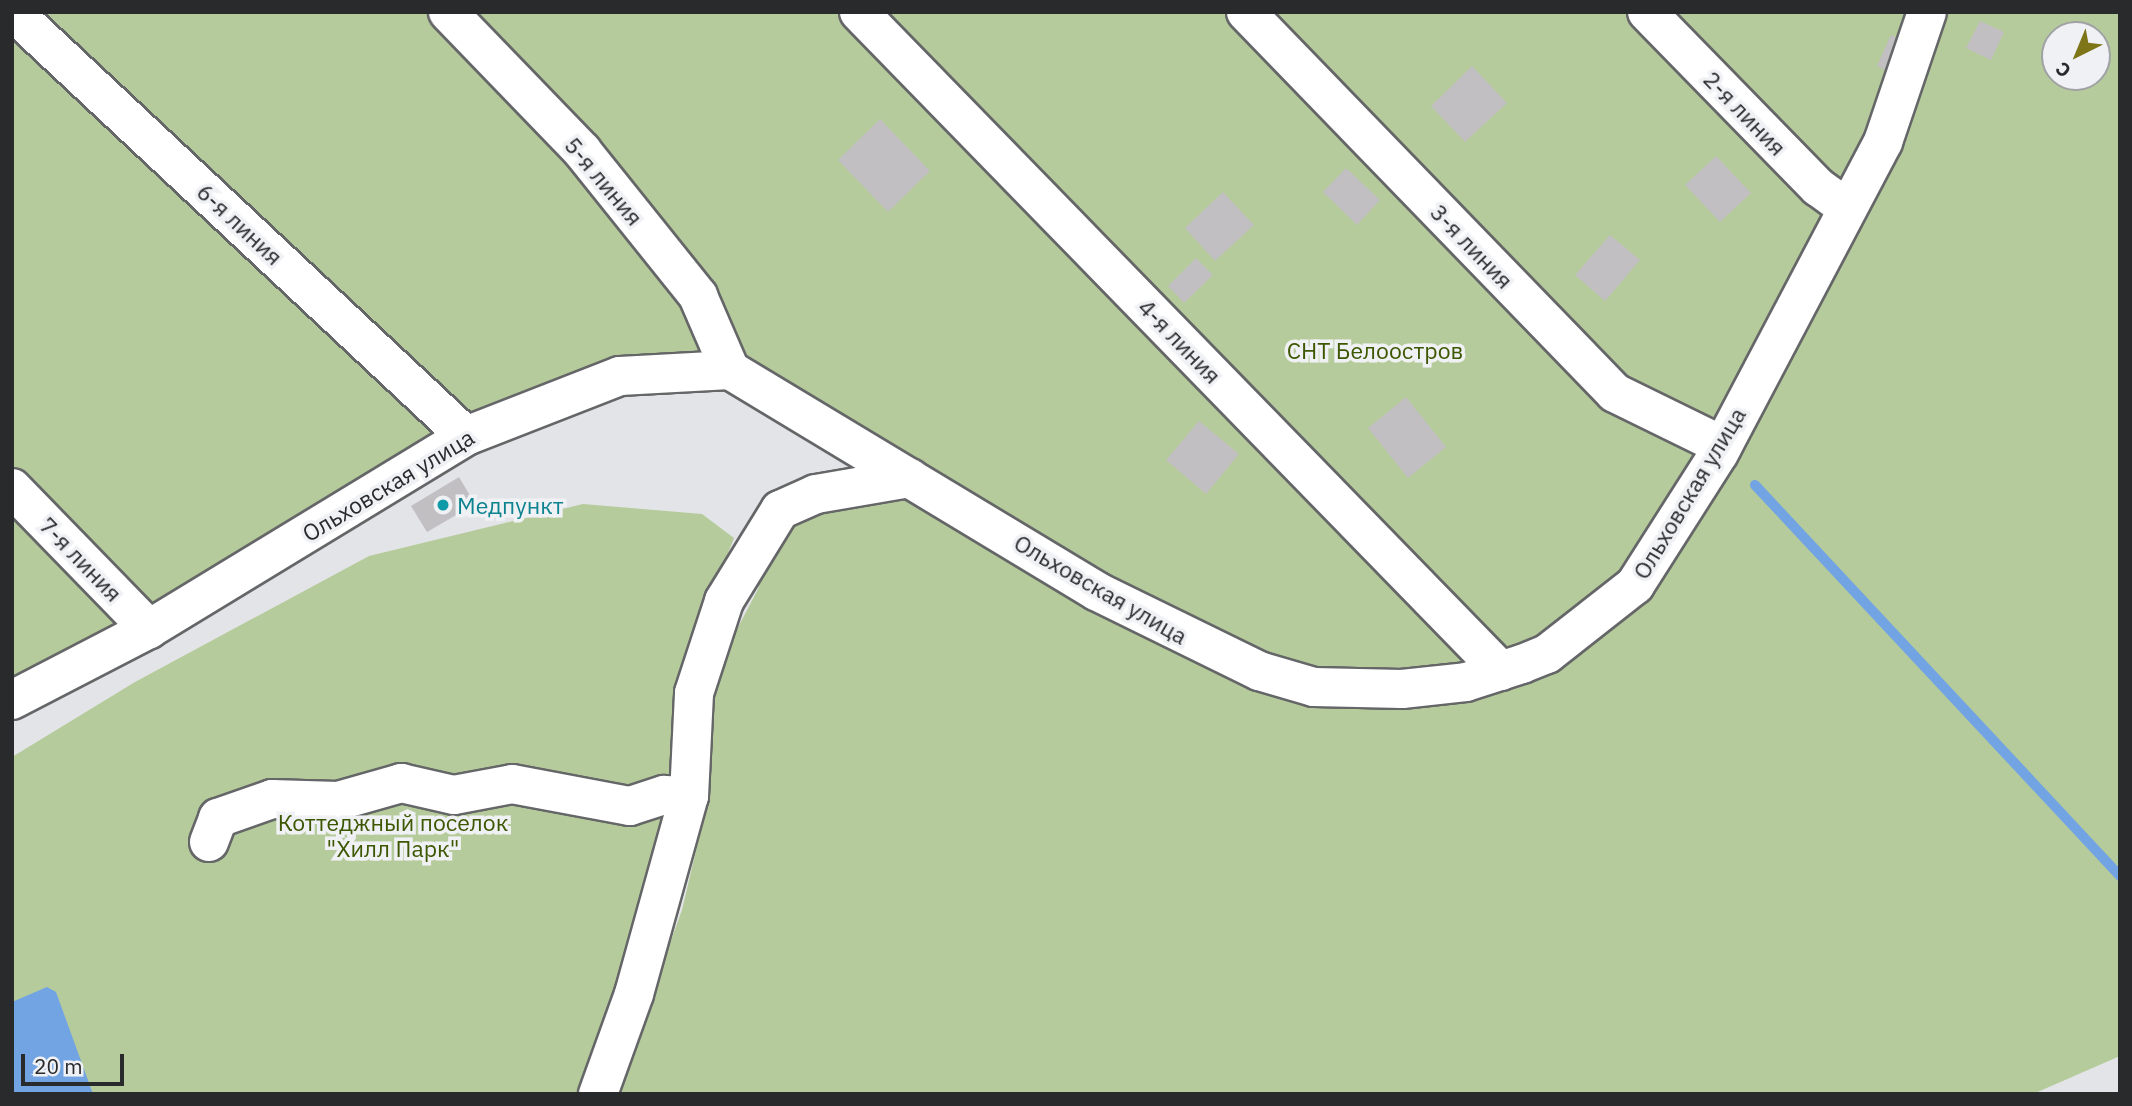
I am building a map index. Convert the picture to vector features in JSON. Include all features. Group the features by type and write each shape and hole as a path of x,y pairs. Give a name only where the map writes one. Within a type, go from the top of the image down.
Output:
{"street":[{"name":"6-я линия","path":"13,12 466,436"},
{"name":"5-я линия","path":"448,12 582,152 698,296 730,370"},
{"name":"4-я линия","path":"859,12 1501,671"},
{"name":"3-я линия","path":"1246,12 1615,393 1723,446"},
{"name":"2-я линия","path":"1647,12 1818,187 1847,208"},
{"name":"Ольховская улица","path":"12,700 149,629 466,436 620,376 730,370 1180,637 1281,678 1314,687 1402,689 1466,682 1501,671 1547,654 1635,585 1723,446 1884,142 1927,12"},
{"path":"598,1094 638,981 689,796 694,693 707,646 768,520 816,495 910,478"},
{"name":"7-я линия","path":"12,488 149,629"},
{"path":"209,842 218,818 272,800 338,802 401,783 454,795 520,784 630,806 664,795 689,796"}],"green space":[{"name":"СНТ Белоостров","path":"12,12 2120,12 2120,1056 2033,1094 615,1094 682,910 706,808 707,687 759,587 743,563 768,520 876,483 725,370 620,376 460,440 12,700"},
{"name":"Коттеджный поселок \"Хилл Парк\"","path":"583,504 702,514 734,538 703,616 681,768 621,994 583,1094 12,1094 12,757 135,682 369,556"}],"water":[{"path":"47,987 56,992 93,1094 12,1094 12,1002"}],"building":[{"path":"1980,21 2004,32 1991,60 1966,48"},
{"path":"1891,35 1913,45 1898,77 1877,66"},
{"path":"1472,66 1507,103 1465,142 1431,106"},
{"path":"880,119 930,171 888,212 838,160"},
{"path":"1716,156 1751,193 1720,222 1685,185"},
{"path":"1346,168 1380,200 1357,225 1323,192"},
{"path":"1223,192 1254,225 1215,261 1185,228"},
{"path":"1610,235 1640,260 1605,301 1575,275"},
{"path":"1196,258 1213,275 1184,303 1168,286"},
{"path":"1406,397 1446,447 1408,478 1368,428"},
{"path":"1199,421 1239,454 1206,494 1166,460"},
{"name":"Медпункт","path":"459,477 475,504 427,532 411,506"}],"waterway":[{"path":"1755,485 2120,876"}],"place":[{"name":"Медпункт","path":"443,505"}]}
